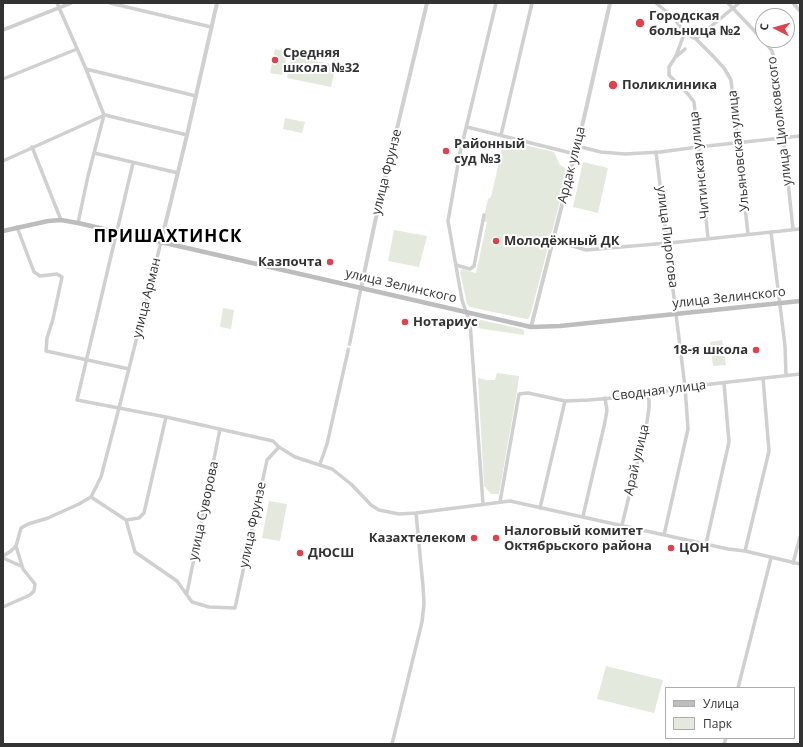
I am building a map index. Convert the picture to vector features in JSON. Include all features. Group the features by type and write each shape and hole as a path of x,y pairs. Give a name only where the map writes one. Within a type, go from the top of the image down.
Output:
{"main road":[{"name":"улица Зелинского","path":"3,231 48,221 61,220 78,222 531,327 560,326 800,301"}],"street":[{"path":"56,3 86,69 104,115 78,222"},
{"path":"3,30 71,3"},
{"path":"110,3 124,5 211,27"},
{"name":"улица Арман","path":"91,497 101,477 129,370 178,173 217,3"},
{"name":"улица Фрунзе","path":"350,342 378,208 427,3"},
{"path":"483,504 470,323 465,311 448,221 460,153 496,3"},
{"path":"501,135 532,3"},
{"name":"Ардак улица","path":"531,327 598,62 610,3"},
{"name":"Ульяновская улица","path":"656,3 672,16 686,34 696,39 724,68 731,80 748,234"},
{"name":"улица Циолковского","path":"728,3 755,31"},
{"path":"696,39 739,3"},
{"path":"793,3 800,11"},
{"path":"676,56 682,37 686,34"},
{"name":"улица Циолковского","path":"770,48 775,61 793,229"},
{"path":"3,79 77,49"},
{"path":"676,56 685,49"},
{"name":"Читинская улица","path":"676,56 669,67 669,75 694,102 708,238"},
{"path":"86,69 196,96"},
{"path":"3,161 104,115 187,135"},
{"path":"467,127 575,154"},
{"path":"577,146 601,152 625,154 800,136"},
{"path":"32,147 61,220"},
{"name":"улица Пирогова","path":"656,152 677,314 688,429 664,535"},
{"path":"94,153 178,173"},
{"path":"133,163 77,400 166,417 273,441 295,457 332,469 351,484 371,505 379,510 399,514 416,513 510,501 800,564"},
{"path":"456,265 470,269 474,266 484,215"},
{"path":"17,227 34,272 40,276 57,274 62,277 53,319 47,338 46,351 129,370"},
{"path":"553,240 586,250 800,229"},
{"path":"771,232 787,361 786,375"},
{"path":"320,464 329,437 348,351"},
{"name":"Сводная улица","path":"500,502 519,394 528,393 565,401 647,395 685,387 800,374"},
{"path":"745,551 756,513 769,451 763,378"},
{"path":"706,544 729,442 724,383"},
{"name":"Арай улица","path":"622,525 647,422 649,408 649,400 647,395"},
{"path":"583,516 607,410 605,398"},
{"path":"540,508 565,401"},
{"path":"126,520 139,518 144,513 166,417"},
{"name":"улица Суворова","path":"187,593 220,429"},
{"name":"улица Фрунзе","path":"187,593 192,602 208,607 235,608 267,460 279,446"},
{"path":"21,566 3,557 16,546 21,528 28,524 48,518 91,497 126,520 135,552 178,581 187,593"},
{"path":"392,744 422,622 424,604 416,513"},
{"path":"794,563 800,537"},
{"path":"3,607 30,595 34,591 35,584 21,566 16,546"},
{"path":"738,687 771,558"}],"green space":[{"path":"275,49 288,52 282,75 270,73"},
{"path":"291,56 336,65 331,87 287,78"},
{"path":"285,118 305,122 302,133 283,129"},
{"path":"504,140 554,152 560,165 568,170 531,313 528,319 470,307 467,304 460,272 462,269 476,273 487,222 483,221 488,199 491,197"},
{"path":"583,162 608,168 598,213 573,207"},
{"path":"394,230 427,236 419,267 388,261"},
{"path":"223,308 234,310 231,329 220,327"},
{"path":"481,320 522,329 524,331 524,335 477,328 475,323"},
{"path":"722,340 726,365 713,366 710,342"},
{"path":"497,373 519,376 499,494 491,494 484,486 478,378 495,380"},
{"path":"269,501 287,504 280,541 262,538"},
{"path":"606,666 663,680 654,713 597,699"}],"tunnel":[{"path":"348,351 350,342"}],"place":[{"name":"Городская больница №2","path":"640,23"},
{"name":"Средняя школа №32","path":"275,60"},
{"name":"Поликлиника","path":"613,85"},
{"name":"Районный суд №3","path":"446,151"},
{"name":"Молодёжный ДК","path":"496,241"},
{"name":"Казпочта","path":"330,262"},
{"name":"Нотариус","path":"405,322"},
{"name":"18-я школа","path":"756,350"},
{"name":"Казахтелеком","path":"474,538"},
{"name":"Налоговый комитет Октябрьского района","path":"496,538"},
{"name":"ЦОН","path":"671,548"},
{"name":"ДЮСШ","path":"300,553"}],"district":[{"name":"ПРИШАХТИНСК","path":"168,237"}]}
